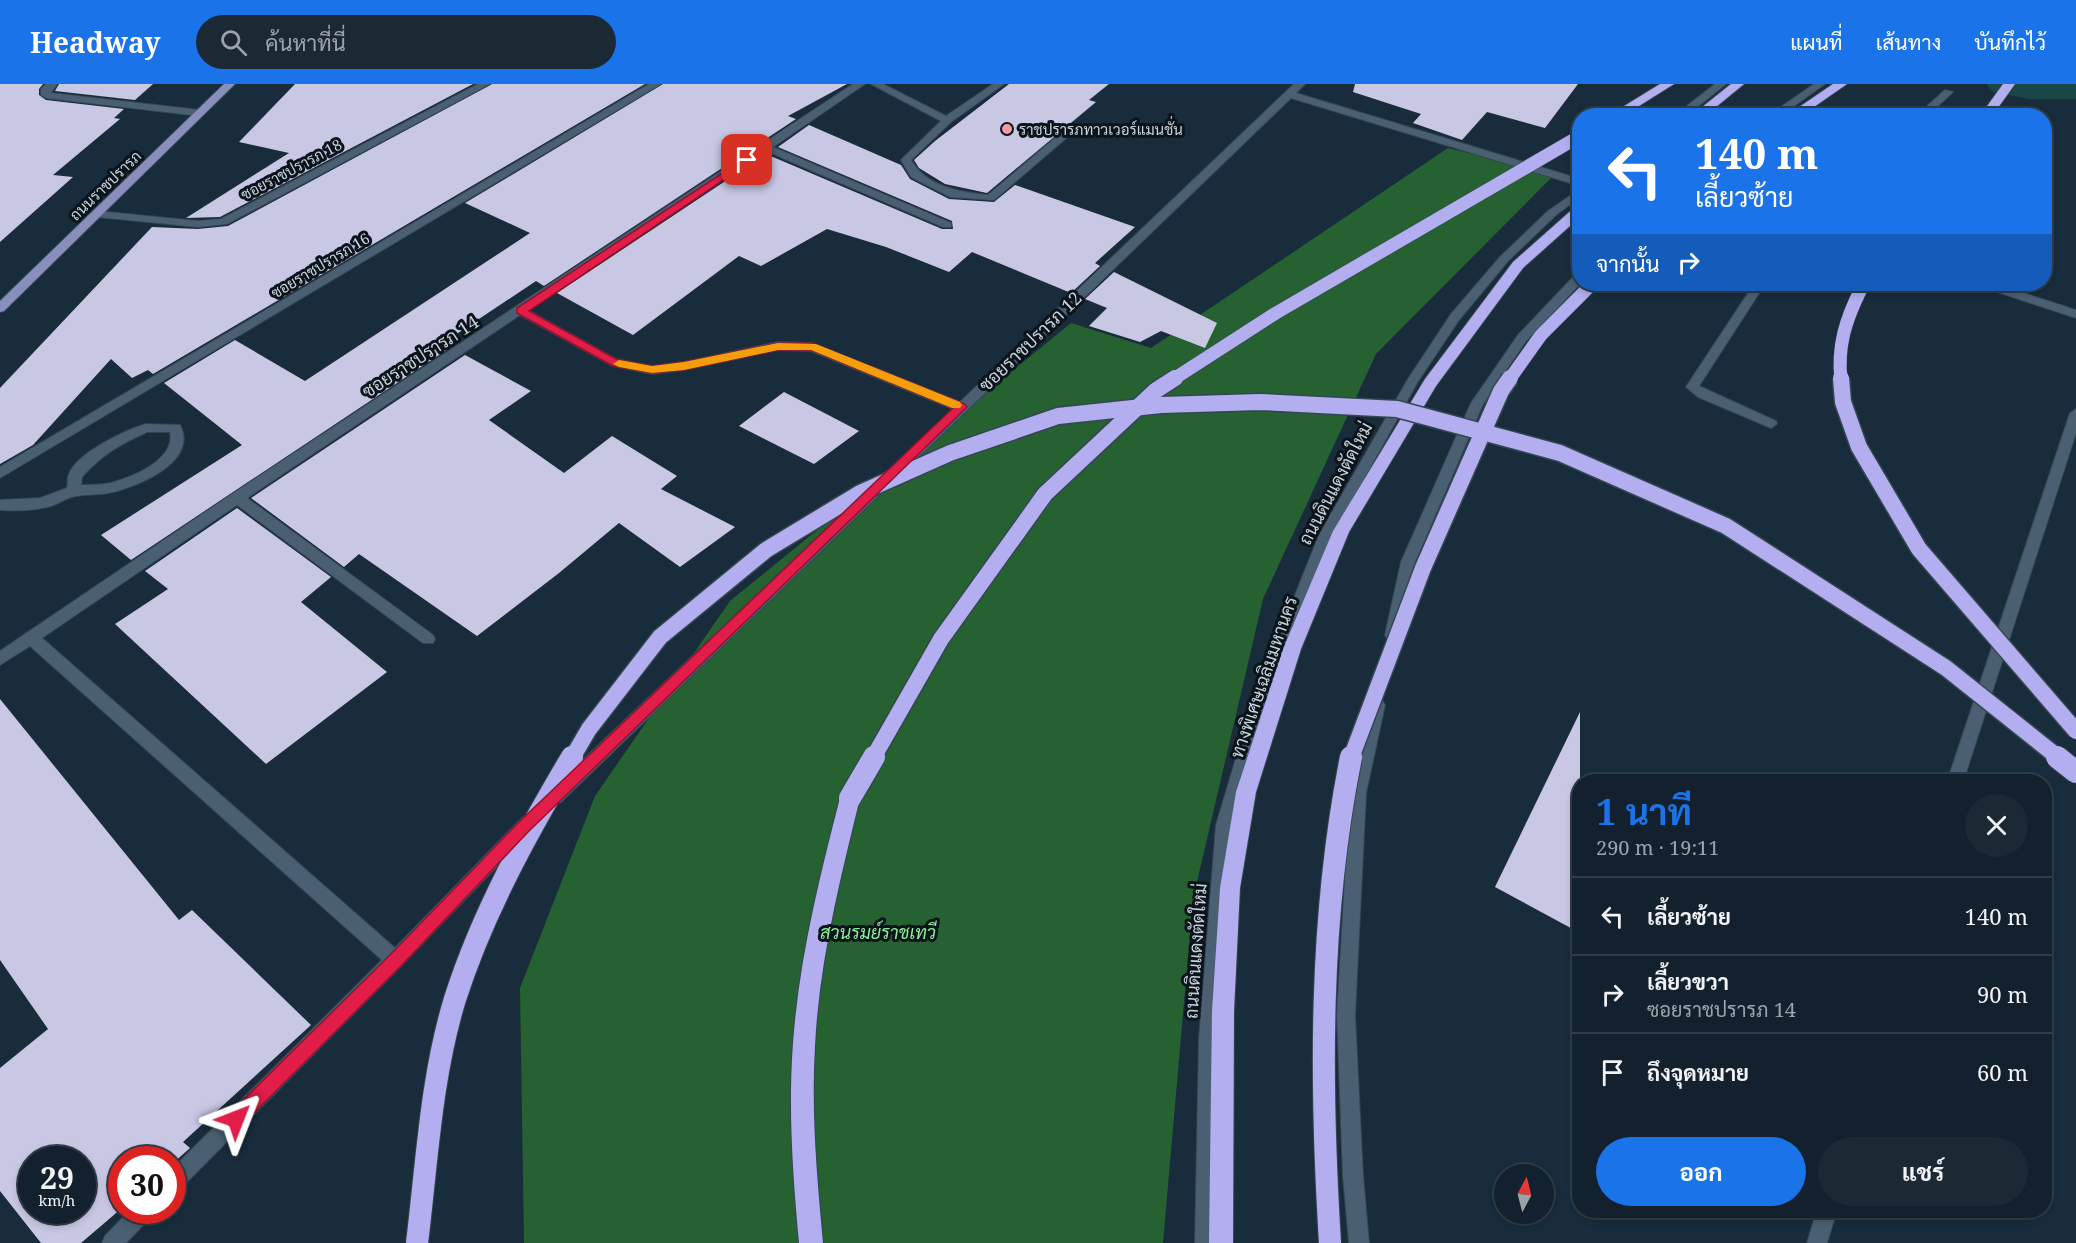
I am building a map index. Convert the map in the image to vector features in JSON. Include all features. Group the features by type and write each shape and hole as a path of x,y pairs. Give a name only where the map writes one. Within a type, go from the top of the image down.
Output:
{"highway":[{"path":"1628,108 1668,84"},
{"path":"1707,108 1738,84"},
{"path":"1804,108 1841,84"},
{"path":"1992,108 2009,84"},
{"path":"811,1243 805,1178 803,1091 805,1018 818,924 850,798 941,639 1045,494 1155,391 1276,313 1572,141"},
{"name":"ทางพิเศษเฉลิมมหานคร","path":"1221,1243 1223,1011 1230,888 1245,792 1292,649 1341,531 1430,383 1518,265 1572,217"},
{"path":"1330,1243 1323,1131 1326,938 1338,821 1352,752 1423,568 1501,391 1541,334 1585,291"},
{"path":"1860,291 1846,320 1839,363 1843,402 1859,447 1919,549 2076,731"},
{"path":"417,1243 436,1086 455,1000 475,947 504,880 539,813 589,729 660,637 766,550 860,493 950,453 1058,416 1161,405 1260,402 1397,409 1560,453 1726,526 1946,668 2076,772"}],"main road":[{"name":"ถนนราชปรารภ","path":"0,308 230,84"}],"street":[{"path":"52,84 46,89 46,95 200,113"},
{"name":"ซอยราชปรารภ 18","path":"97,214 198,224 223,222 484,84"},
{"name":"ซอยราชปรารภ 16","path":"0,472 656,84"},
{"name":"ซอยราชปรารภ 14","path":"0,659 237,498 860,84"},
{"path":"876,84 947,120"},
{"path":"999,84 947,120 906,160 915,175 954,195 990,198 1066,134"},
{"path":"1690,108 1721,84"},
{"path":"1785,108 1820,84"},
{"path":"1295,89 1472,150 1572,181"},
{"name":"ซอยราชปรารภ 12","path":"186,1168 395,960 524,826 1295,89"},
{"path":"1930,108 1948,92"},
{"path":"765,147 947,225"},
{"name":"ถนนดินแดงตัดใหม่","path":"1205,1243 1208,1039 1224,825 1263,695 1326,535 1412,382 1455,317 1504,259 1551,213 1572,198"},
{"path":"1359,1243 1353,1176 1346,1015 1358,793 1408,562 1477,403 1521,338 1572,285"},
{"path":"1754,291 1692,387 1702,394 1771,424"},
{"path":"2007,291 2076,314"},
{"path":"521,311 613,362 652,370 684,366 778,346 812,347 961,407"},
{"path":"1958,774 2076,413"},
{"path":"0,505 21,506 46,502 74,491 93,491 135,480 152,470 178,448 180,437 175,428 146,428 113,442 97,453 75,475 74,491"},
{"path":"237,498 428,639"},
{"path":"31,639 395,960"},
{"path":"1817,1243 1825,1218"},
{"path":"112,1243 130,1224"}],"green space":[{"name":"สวนรมย์ราชเทวี","path":"1448,148 1555,174 1376,354 1263,599 1193,899 1163,1243 524,1243 520,988 595,796 730,601 1071,323 1151,348"}],"building":[{"path":"0,84 43,84 39,89 39,95 46,100 124,109 114,118 120,119 53,175 73,177 0,242"},
{"path":"59,84 153,84 135,100 55,91"},
{"path":"295,84 473,84 220,217 186,218 289,153 239,142"},
{"path":"492,84 645,84 153,374 148,370 132,378 111,359 33,445 0,464 0,388 152,227 198,229 228,226"},
{"path":"663,84 847,84 788,116 796,119 544,286 536,281 443,343 451,347 131,560 101,535 242,445 164,383 235,340 305,381 530,233 465,203"},
{"name":"ราชปรารภทาวเวอร์แมนชั่น","path":"1009,84 1109,84 1089,100 1096,102 987,193 945,184 919,168 914,160"},
{"path":"1355,84 1578,84 1545,128 1487,112 1462,140 1413,123 1421,114 1353,92"},
{"path":"809,125 901,165 910,179 949,199 994,202 1015,185 1135,227 1095,263 1100,266 1071,293 972,252 949,272 886,247 827,229 761,266 739,256 633,335 557,293 766,154 942,229 953,229 952,221 778,147"},
{"path":"1114,272 1217,323 1205,348 1161,331 1140,342 1089,326 1107,308 1085,299"},
{"path":"465,355 531,391 489,420 564,473 612,436 677,476 661,489 735,527 680,567 619,523 477,636 359,554 344,567 251,498"},
{"path":"784,392 859,431 814,464 739,426"},
{"path":"237,508 331,577 301,602 387,672 266,764 115,624 168,589 145,571"},
{"path":"0,699 179,920 192,910 311,1025 183,1142 190,1148 186,1152 186,1146 108,1146 108,1220 81,1243 41,1243 26,1224 96,1224 96,1146 18,1146 18,1214 0,1191 0,1068 48,1029 0,960"},
{"path":"1580,712 1580,774 1572,774 1572,929 1495,887"}],"waterway":[{"path":"2002,84 2028,90 2076,90"}],"slow traffic":[{"path":"619,364 652,370 684,366 778,346 812,347 956,405"}],"place":[{"name":"ราชปรารภทาวเวอร์แมนชั่น","path":"1007,129"}],"route":[{"path":"236,1119 395,960 524,826 961,407 812,347 778,346 684,366 652,370 613,362 521,311 747,160"}]}
